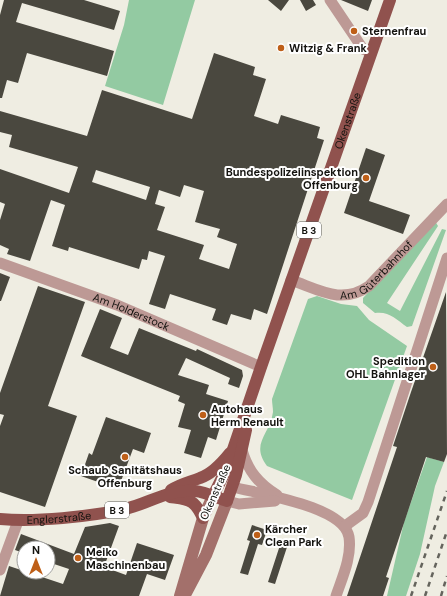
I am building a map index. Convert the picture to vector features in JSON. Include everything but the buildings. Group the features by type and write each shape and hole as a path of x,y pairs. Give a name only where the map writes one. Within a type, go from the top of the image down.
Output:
{"main road":[{"name":"B 3","path":"371,52 390,0"},
{"name":"Okenstraße","path":"185,596 206,555 233,487 238,448 253,389 371,52"},
{"name":"Okenstraße","path":"180,596 203,518 238,448"},
{"name":"Englerstraße","path":"163,495 179,484 202,477 220,465 238,448"},
{"path":"202,477 233,487"},
{"name":"Englerstraße","path":"0,519 18,521 125,509 163,495 180,491 195,491 228,501"},
{"path":"163,495 192,501 197,505 203,518"}],"street":[{"path":"330,0 363,49 371,52"},
{"name":"Am Güterbahnhof","path":"291,280 337,296 348,297 359,293 369,286 447,204"},
{"path":"345,526 363,513 368,502 447,258"},
{"name":"Am Holderstock","path":"0,263 117,305 260,367"},
{"path":"238,448 256,480 286,501"},
{"path":"233,487 312,507 332,516 345,526 349,535 350,545 347,563 336,596"},
{"path":"228,501 239,504 286,501"},
{"path":"0,570 18,521"}],"green space":[{"path":"129,0 195,0 163,105 105,86 124,25"},
{"path":"435,221 438,226 387,303 400,311 442,229 446,230 412,326 407,327 388,314 375,313 363,303 363,298"},
{"path":"317,296 341,304 357,306 369,320 407,346 352,500 267,466 260,451 262,439 273,412 272,399 308,299"},
{"path":"427,457 444,462 435,486 420,554 406,596 387,596 404,522"}],"railway":[{"path":"411,596 447,491"},
{"path":"425,596 447,531"},
{"path":"441,596 447,576"}],"place":[{"name":"Sternenfrau","path":"354,31"},
{"name":"Witzig & Frank","path":"281,48"},
{"name":"Bundespolizeiinspektion Offenburg","path":"366,178"},
{"name":"Spedition OHL Bahnlager","path":"433,367"},
{"name":"Autohaus Herm Renault","path":"203,415"},
{"name":"Schaub Sanitätshaus Offenburg","path":"125,457"},
{"name":"Kärcher Clean Park","path":"257,535"},
{"name":"Meiko Maschinenbau","path":"78,558"}]}
